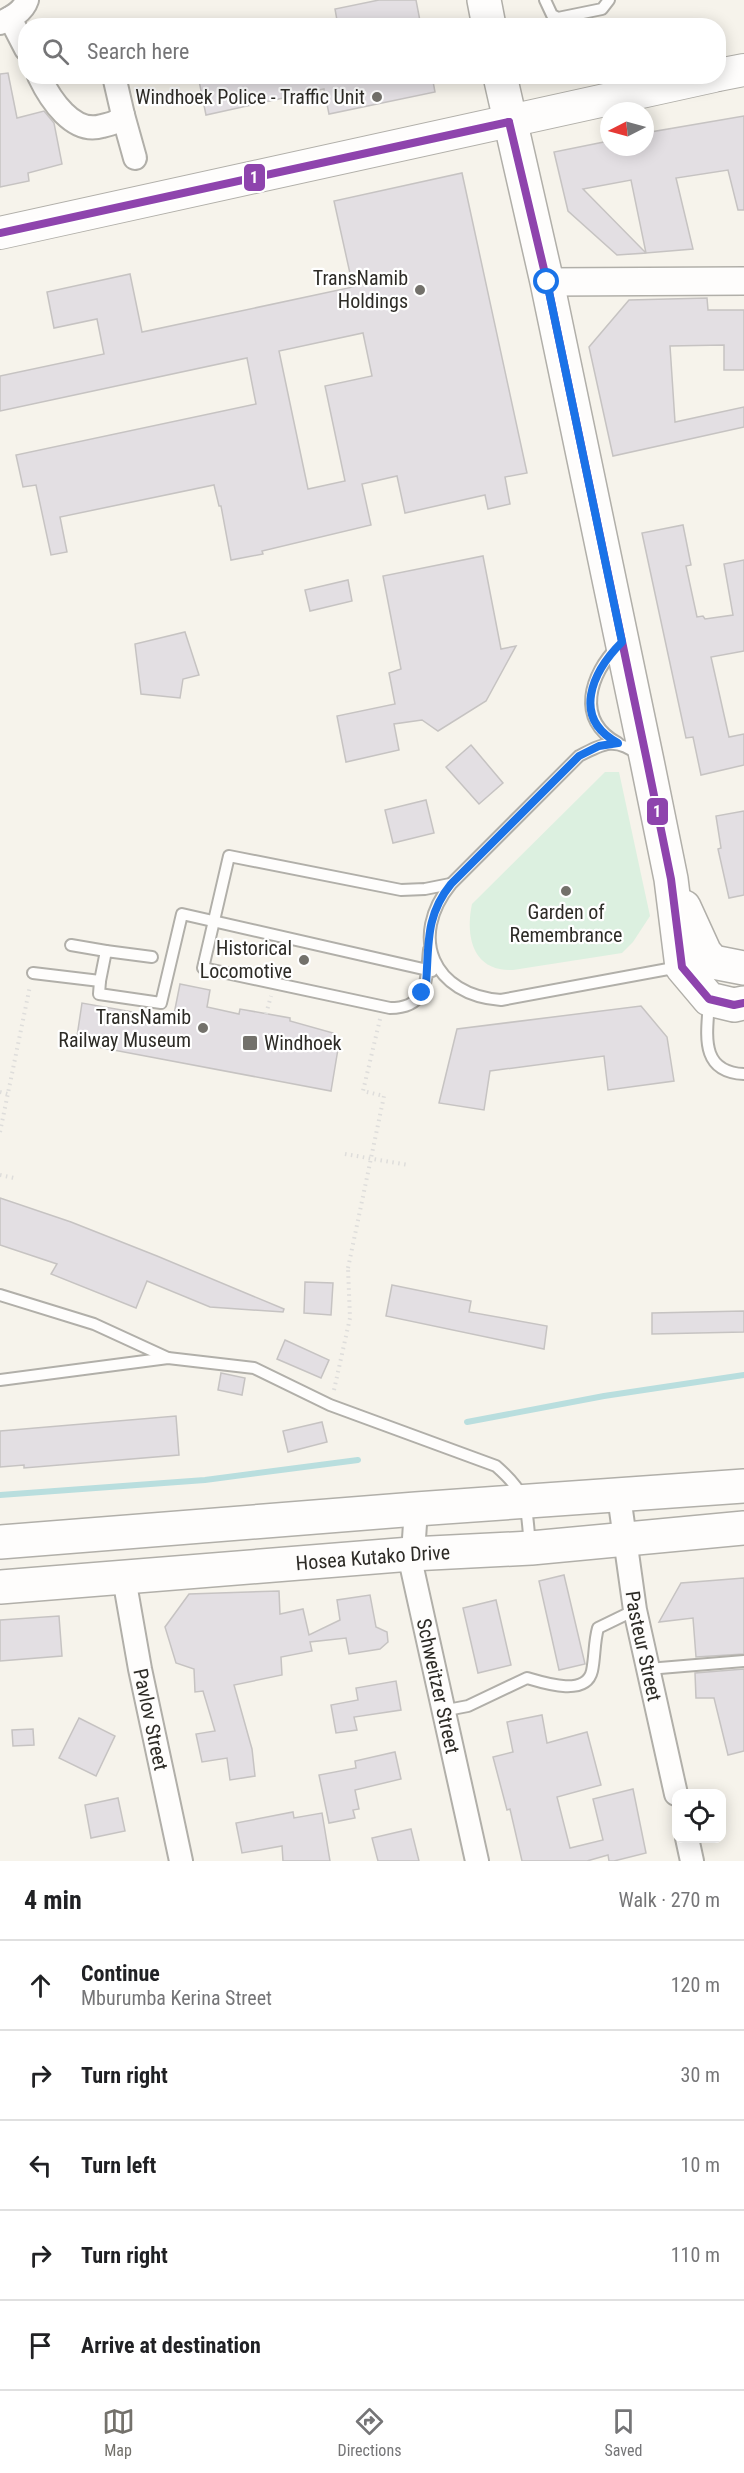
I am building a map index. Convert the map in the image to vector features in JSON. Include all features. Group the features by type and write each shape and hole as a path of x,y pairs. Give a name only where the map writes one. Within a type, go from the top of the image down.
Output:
{"main road":[{"path":"484,0 487,18"},
{"path":"726,73 744,70"},
{"path":"502,84 547,282 670,879 693,960 709,999 734,1005 744,1003"},
{"path":"0,232 678,84"},
{"path":"693,960 744,968"},
{"path":"0,1542 744,1486"},
{"name":"Hosea Kutako Drive","path":"0,1587 411,1554 531,1548 744,1528"}],"street":[{"path":"43,84 47,93 75,123 92,129 117,122 123,115"},
{"path":"116,84 135,158"},
{"path":"547,282 744,281"},
{"name":"Pasteur Street","path":"619,1496 634,1610 675,1789"},
{"name":"Schweitzer Street","path":"416,1509 411,1554 413,1574 477,1861"},
{"name":"Pavlov Street","path":"124,1578 140,1669 181,1861"},
{"path":"688,1843 692,1861"}],"lane":[{"path":"546,0 552,15 558,18 602,9 609,0"},
{"path":"622,642 600,668 594,680 592,702 596,726 604,735 647,761"},
{"path":"451,884 425,889 401,890 229,856 203,968 382,1006 400,1008 416,1001 426,985 430,920 438,900 451,884 579,756 599,746 618,743"},
{"path":"105,951 99,994 161,1003 182,914 427,968 446,977 462,991 481,998 501,1000 693,960"},
{"path":"429,940 435,960 446,977"},
{"path":"71,945 152,957"},
{"path":"33,973 100,981"},
{"path":"709,999 706,1043 711,1057 722,1070 744,1074"},
{"path":"0,1295 94,1324 168,1358"},
{"path":"0,1380 168,1358 254,1368 330,1405 496,1466 511,1479 526,1501 531,1548"},
{"path":"442,1711 468,1706 527,1678 558,1687 582,1683 592,1673 598,1628 634,1610"},
{"path":"648,1669 744,1661"}],"path":[{"path":"0,1132 27,999"},
{"path":"330,1405 350,1318 348,1268 384,1096 363,1091 382,1006"},
{"path":"0,1092 8,1094"},
{"path":"345,1154 408,1166"},
{"path":"0,1175 14,1178"}],"green space":[{"path":"605,772 619,772 650,916 633,942 622,953 513,970 499,969 489,965 481,959 471,940 472,904"}],"building":[{"path":"379,0 416,0 419,18 337,18 335,9"},
{"path":"8,73 17,118 44,111 54,123 62,164 28,173 29,181 0,187 0,74"},
{"path":"200,84 434,84 435,92 329,114 324,89 206,115"},
{"path":"744,116 744,210 738,210 728,170 676,178 693,249 646,253 617,255 568,211 554,152 600,143 600,156 654,156 654,131","holes":["631,180 646,253 583,189"]},
{"path":"462,173 527,473 505,477 510,504 488,509 485,495 405,513 397,476 362,484 371,525 262,551 263,554 231,560 221,506 219,506 214,485 60,517 67,552 51,555 36,485 23,487 16,455 256,404 247,358 0,411 0,376 104,354 97,319 54,328 47,292 130,274 142,332 353,287 334,201","holes":["363,333 372,376 325,386 345,481 308,489 279,351"]},
{"path":"707,298 708,310 744,310 744,370 724,370 724,345 670,346 675,422 744,407 744,427 613,456 589,347 629,300"},
{"path":"683,525 691,565 686,566 697,617 703,616 705,619 733,615 724,564 744,560 744,651 711,657 729,737 744,734 744,765 701,775 693,737 686,738 642,533"},
{"path":"483,556 501,649 516,646 486,701 438,731 422,720 394,724 399,750 346,762 337,716 395,704 389,673 401,669 383,576"},
{"path":"348,580 352,601 310,611 305,590"},
{"path":"185,632 199,675 183,679 180,698 141,694 135,644"},
{"path":"471,745 503,783 479,804 446,767"},
{"path":"426,800 434,833 393,843 385,810"},
{"path":"744,811 744,895 729,898 718,849 721,848 716,816"},
{"path":"180,984 210,990 207,1007 239,1014 240,1009 290,1018 290,1021 333,1033 330,1048 338,1049 331,1091 76,1043 82,1003 173,1019"},
{"path":"641,1006 667,1037 674,1081 608,1090 604,1056 490,1071 484,1110 439,1103 457,1029"},
{"path":"0,1198 71,1222 157,1256 284,1309 283,1312 210,1307 147,1281 136,1308 51,1274 57,1264 0,1245"},
{"path":"305,1282 333,1283 331,1315 304,1313"},
{"path":"392,1285 471,1301 469,1312 547,1326 544,1349 386,1316"},
{"path":"744,1311 744,1332 652,1334 652,1313"},
{"path":"285,1340 329,1360 321,1378 277,1359"},
{"path":"221,1373 245,1378 242,1395 218,1390"},
{"path":"176,1416 179,1455 24,1468 24,1465 0,1467 0,1431"},
{"path":"322,1422 327,1442 288,1452 283,1431"},
{"path":"564,1575 585,1664 559,1670 539,1581"},
{"path":"744,1578 744,1654 696,1657 693,1618 659,1622 681,1583"},
{"path":"279,1591 280,1614 303,1609 309,1635 340,1620 337,1600 370,1595 376,1627 387,1632 388,1642 380,1649 349,1654 346,1638 310,1642 312,1651 281,1657 282,1675 234,1685 252,1749 255,1776 230,1780 227,1758 202,1762 196,1734 215,1731 203,1691 195,1692 194,1669 176,1663 165,1627 189,1594"},
{"path":"496,1600 511,1665 478,1673 463,1608"},
{"path":"59,1616 62,1656 0,1661 0,1620"},
{"path":"744,1669 744,1751 728,1755 714,1698 696,1698 695,1673"},
{"path":"396,1681 401,1710 354,1717 357,1730 336,1733 331,1705 358,1700 356,1688"},
{"path":"542,1715 547,1743 587,1732 601,1785 557,1797 570,1848 603,1840 593,1799 633,1789 646,1853 614,1861 609,1861 608,1855 587,1861 522,1861 510,1809 507,1810 493,1757 513,1752 507,1722"},
{"path":"79,1718 115,1736 96,1776 59,1758"},
{"path":"33,1729 34,1745 13,1746 12,1730"},
{"path":"395,1752 401,1779 355,1790 359,1809 353,1810 355,1818 329,1823 319,1775 356,1768 355,1761"},
{"path":"118,1798 125,1831 91,1838 85,1805"},
{"path":"293,1812 294,1818 322,1813 330,1861 283,1861 282,1846 242,1853 236,1823"},
{"path":"411,1829 419,1861 378,1861 372,1838"}],"waterway":[{"path":"467,1422 604,1396 744,1375"},
{"path":"0,1495 205,1480 358,1460"}],"transit line":[{"name":"1","path":"509,122 547,282 647,761 671,879 682,967 709,999 734,1005 744,1003"},
{"name":"1","path":"0,233 509,122"}],"place":[{"name":"Windhoek Police - Traffic Unit","path":"377,97"},
{"name":"TransNamib Holdings","path":"420,290"},
{"name":"Garden of Remembrance","path":"566,891"},
{"name":"Historical Locomotive","path":"304,960"},
{"name":"TransNamib Railway Museum","path":"203,1028"},
{"name":"Windhoek","path":"250,1043"}],"route":[{"path":"422,993 426,985 430,920 438,900 451,884 579,756 599,746 618,743 604,735 596,726 592,712 594,680 610,654 622,642 547,282"}]}
